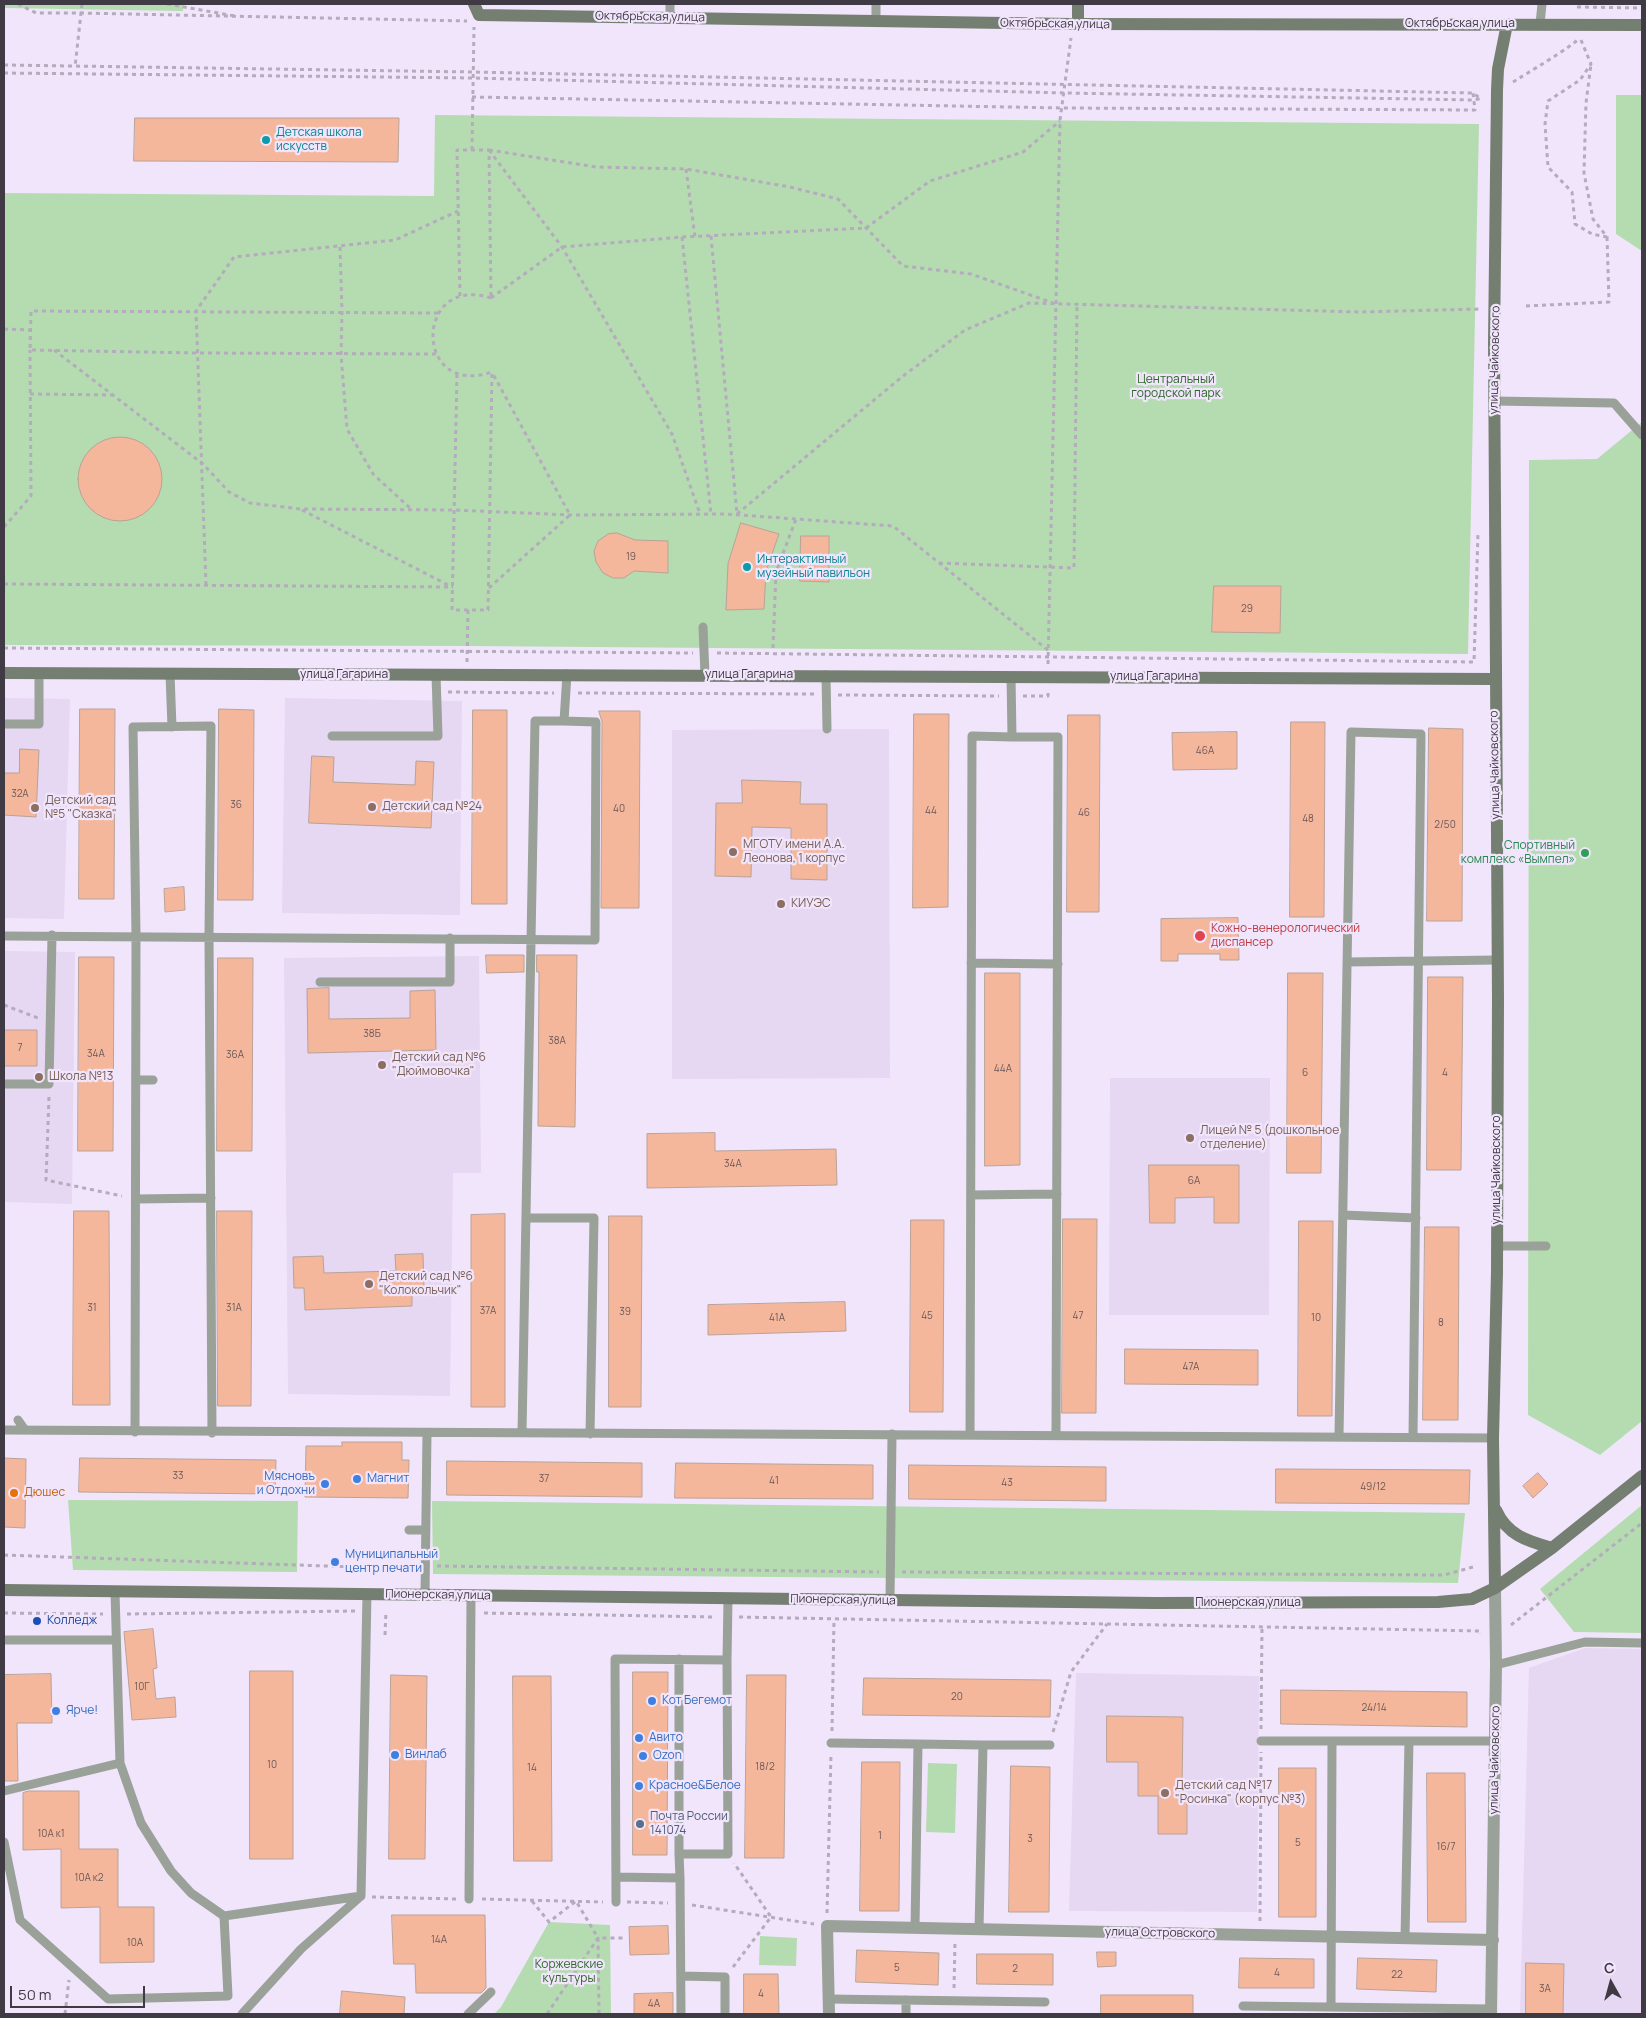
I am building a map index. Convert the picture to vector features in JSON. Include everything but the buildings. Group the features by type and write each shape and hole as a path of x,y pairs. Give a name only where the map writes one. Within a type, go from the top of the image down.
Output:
{"street":[{"name":"Октябрьская улица","path":"474,4 480,15 1078,24 1642,25"},
{"path":"1078,4 1078,24"},
{"name":"улица Чайковского","path":"1492,2012 1496,1665 1494,1438 1497,1246 1494,401 1497,90 1498,70 1507,24"},
{"name":"улица Гагарина","path":"4,673 1494,679"},
{"name":"Пионерская улица","path":"4,1590 471,1597 1220,1604 1438,1602 1472,1599 1494,1588 1552,1548 1642,1476"},
{"name":"улица Чайковского","path":"1494,1506 1502,1524 1514,1534 1531,1542 1552,1548"},
{"path":"827,1926 829,2014"},
{"name":"улица Островского","path":"827,1926 1492,1940"}],"lane":[{"path":"670,4 670,18"},
{"path":"876,4 876,21"},
{"path":"1540,24 1542,4"},
{"path":"1494,401 1614,403 1642,435"},
{"path":"703,627 705,675"},
{"path":"4,724 39,724 39,673"},
{"path":"170,674 172,727"},
{"path":"564,721 567,674"},
{"path":"332,736 438,736 436,675"},
{"path":"826,675 827,729"},
{"path":"1011,676 1012,737"},
{"path":"4,936 531,938 595,940 596,722 535,721 531,938 526,1218 522,1433"},
{"path":"135,1432 136,936 133,727 211,726 209,936 212,1433"},
{"path":"1339,1436 1351,732 1369,732 1421,734 1413,1436"},
{"path":"970,1435 972,736 1058,738 1056,1435"},
{"path":"4,1084 49,1084 52,936"},
{"path":"320,982 450,982 450,938"},
{"path":"1347,962 1497,960"},
{"path":"971,963 1058,964"},
{"path":"136,1080 153,1080"},
{"path":"971,1195 1057,1194"},
{"path":"136,1199 211,1198"},
{"path":"1343,1215 1416,1218"},
{"path":"526,1218 594,1218 590,1434"},
{"path":"1497,1246 1546,1246"},
{"path":"18,1420 25,1430"},
{"path":"4,1430 212,1433 1413,1436 1494,1438"},
{"path":"425,1595 427,1433"},
{"path":"890,1600 892,1434"},
{"path":"409,1530 426,1530"},
{"path":"115,1592 120,1763 141,1823 171,1871 191,1893 224,1916 361,1896"},
{"path":"242,2014 301,1949 361,1896 367,1594"},
{"path":"469,1899 471,1597"},
{"path":"679,1854 728,1854 728,1599"},
{"path":"4,1640 116,1640"},
{"path":"1496,1665 1585,1642 1642,1643"},
{"path":"616,1902 615,1659 727,1660"},
{"path":"679,1659 681,2014"},
{"path":"1261,1741 1495,1741"},
{"path":"1331,2007 1332,1741"},
{"path":"1405,1938 1409,1741"},
{"path":"831,1743 1050,1745"},
{"path":"915,1928 918,1744"},
{"path":"979,1930 983,1745"},
{"path":"4,1790 120,1763"},
{"path":"4,1842 20,1920 108,1999 228,1996 224,1916"},
{"path":"616,1877 680,1878"},
{"path":"681,1976 725,1977 725,2014"},
{"path":"468,2014 491,1992"},
{"path":"828,1999 1045,2002"},
{"path":"906,2000 906,2014"},
{"path":"1243,2006 1331,2007 1384,2011 1492,2012"}],"path":[{"path":"18,4 36,13 474,21 472,150"},
{"path":"75,67 82,4"},
{"path":"167,4 248,18"},
{"path":"1577,7 1642,8"},
{"path":"1580,37 1589,38"},
{"path":"1526,306 1609,302 1607,238 1593,218 1584,172 1586,103 1591,64 1580,37"},
{"path":"1508,85 1555,54 1575,44 1580,37"},
{"path":"1048,676 1060,120 1066,94 1071,38"},
{"path":"1591,64 1580,80 1548,101 1544,124 1548,167 1572,192 1575,224 1592,234 1607,238"},
{"path":"4,66 473,72 1473,93 1481,99 1066,94 473,78 4,73"},
{"path":"472,97 1063,108 1475,110 1473,93"},
{"path":"491,298 562,247 711,236 866,228 930,181 1023,152 1060,120"},
{"path":"460,296 457,150 489,150 596,166 686,169 790,187 838,199 903,266 972,274 1056,304"},
{"path":"489,150 562,247 672,434 700,514"},
{"path":"489,150 491,298"},
{"path":"686,169 695,237"},
{"path":"206,585 196,311 234,256 340,247 394,240 458,211"},
{"path":"711,236 737,515"},
{"path":"682,238 710,514"},
{"path":"340,247 341,354 347,429 373,474 410,509"},
{"path":"491,298 481,294 460,296 447,302 438,313 432,326 432,340 436,354 441,362 457,374 469,377 492,372"},
{"path":"737,515 903,376 965,330 1029,303 1360,312 1486,310"},
{"path":"939,563 1074,568 1077,304"},
{"path":"4,526 31,496 31,311 438,313"},
{"path":"4,329 31,330"},
{"path":"30,350 197,354 436,354"},
{"path":"54,350 203,464 229,492 250,503 301,509 455,510 570,515 710,514 893,526 1049,653"},
{"path":"492,372 570,515"},
{"path":"457,374 452,610 488,610 492,372"},
{"path":"30,394 114,395"},
{"path":"301,509 452,587"},
{"path":"489,588 570,515"},
{"path":"773,648 776,572 796,519"},
{"path":"4,584 452,587"},
{"path":"467,692 468,610"},
{"path":"4,648 704,653 1049,653 1474,662"},
{"path":"4,1005 50,1022"},
{"path":"49,1084 46,1180 136,1199"},
{"path":"1511,1626 1642,1523"},
{"path":"4,1555 384,1568 426,1566 889,1572 1444,1575 1473,1567"},
{"path":"385,1636 386,1611"},
{"path":"4,1613 116,1614 395,1611"},
{"path":"471,1612 1480,1631"},
{"path":"361,1896 680,1903 827,1926 834,1619"},
{"path":"1050,1745 1071,1672 1106,1624"},
{"path":"1260,1936 1262,1627"},
{"path":"728,1854 771,1918"},
{"path":"532,1900 549,1922 576,1901"},
{"path":"576,1901 598,1938 599,2014"},
{"path":"725,1977 771,1918"},
{"path":"954,2001 956,1929"},
{"path":"598,1938 626,1938"},
{"path":"547,2014 598,1938"},
{"path":"65,2014 71,1966"}],"shaded area":[{"name":"Детский сад №5 \"Сказка\"","path":"4,698 70,699 64,919 4,918"},
{"name":"Детский сад №24","path":"285,698 462,701 460,915 282,913"},
{"name":"КИУЭС","path":"889,729 890,1078 672,1079 672,730"},
{"name":"Школа №13","path":"4,951 75,952 72,1204 4,1202"},
{"path":"479,956 481,1173 453,1173 450,1396 288,1394 284,958"},
{"name":"Лицей № 5 (дошкольное отделение)","path":"1110,1078 1270,1078 1269,1315 1109,1315"},
{"path":"1585,1648 1642,1649 1642,2014 1520,2014 1529,1668"},
{"name":"Детский сад №17 \"Росинка\" (корпус №3)","path":"1076,1673 1259,1676 1257,1912 1069,1911"}],"green space":[{"path":"4,4 183,4 183,11 4,8"},
{"path":"1616,95 1642,95 1642,251 1616,234"},
{"name":"Центральный городской парк","path":"435,115 1479,124 1468,654 467,646 4,645 4,193 434,196"},
{"name":"Спортивный комплекс «Вымпел»","path":"1642,422 1642,1421 1600,1455 1528,1415 1529,460 1597,459"},
{"path":"68,1500 298,1501 297,1572 73,1570"},
{"path":"432,1501 1465,1513 1458,1583 433,1574"},
{"path":"1642,1505 1642,1633 1574,1632 1540,1589"},
{"path":"928,1763 957,1764 955,1833 926,1832"},
{"name":"Коржевские культуры","path":"549,1922 610,1925 611,2014 494,2014 501,2007"},
{"path":"760,1936 797,1938 796,1966 759,1965"}],"place":[{"name":"Детская школа искусств","path":"266,140"},
{"name":"Интерактивный музейный павильон","path":"747,567"},
{"name":"Детский сад №24","path":"372,807"},
{"name":"Детский сад №5 \"Сказка\"","path":"35,808"},
{"name":"МГОТУ имени А.А. Леонова, 1 корпус","path":"733,852"},
{"name":"Спортивный комплекс «Вымпел»","path":"1585,853"},
{"name":"КИУЭС","path":"781,904"},
{"name":"Кожно-венерологический диспансер","path":"1200,936"},
{"name":"Детский сад №6 \"Дюймовочка\"","path":"382,1065"},
{"name":"Школа №13","path":"39,1077"},
{"name":"Лицей № 5 (дошкольное отделение)","path":"1190,1138"},
{"name":"Детский сад №6 \"Колокольчик\"","path":"369,1284"},
{"name":"Магнит","path":"357,1479"},
{"name":"Мясновъ и Отдохни","path":"325,1484"},
{"name":"Дюшес","path":"14,1493"},
{"name":"Муниципальный центр печати","path":"335,1562"},
{"name":"Колледж","path":"37,1621"},
{"name":"Кот Бегемот","path":"652,1701"},
{"name":"Ярче!","path":"56,1711"},
{"name":"Авито","path":"639,1738"},
{"name":"Винлаб","path":"395,1755"},
{"name":"Ozon","path":"643,1756"},
{"name":"Красное&Белое","path":"639,1786"},
{"name":"Детский сад №17 \"Росинка\" (корпус №3)","path":"1165,1793"},
{"name":"Почта России 141074","path":"640,1824"}]}
